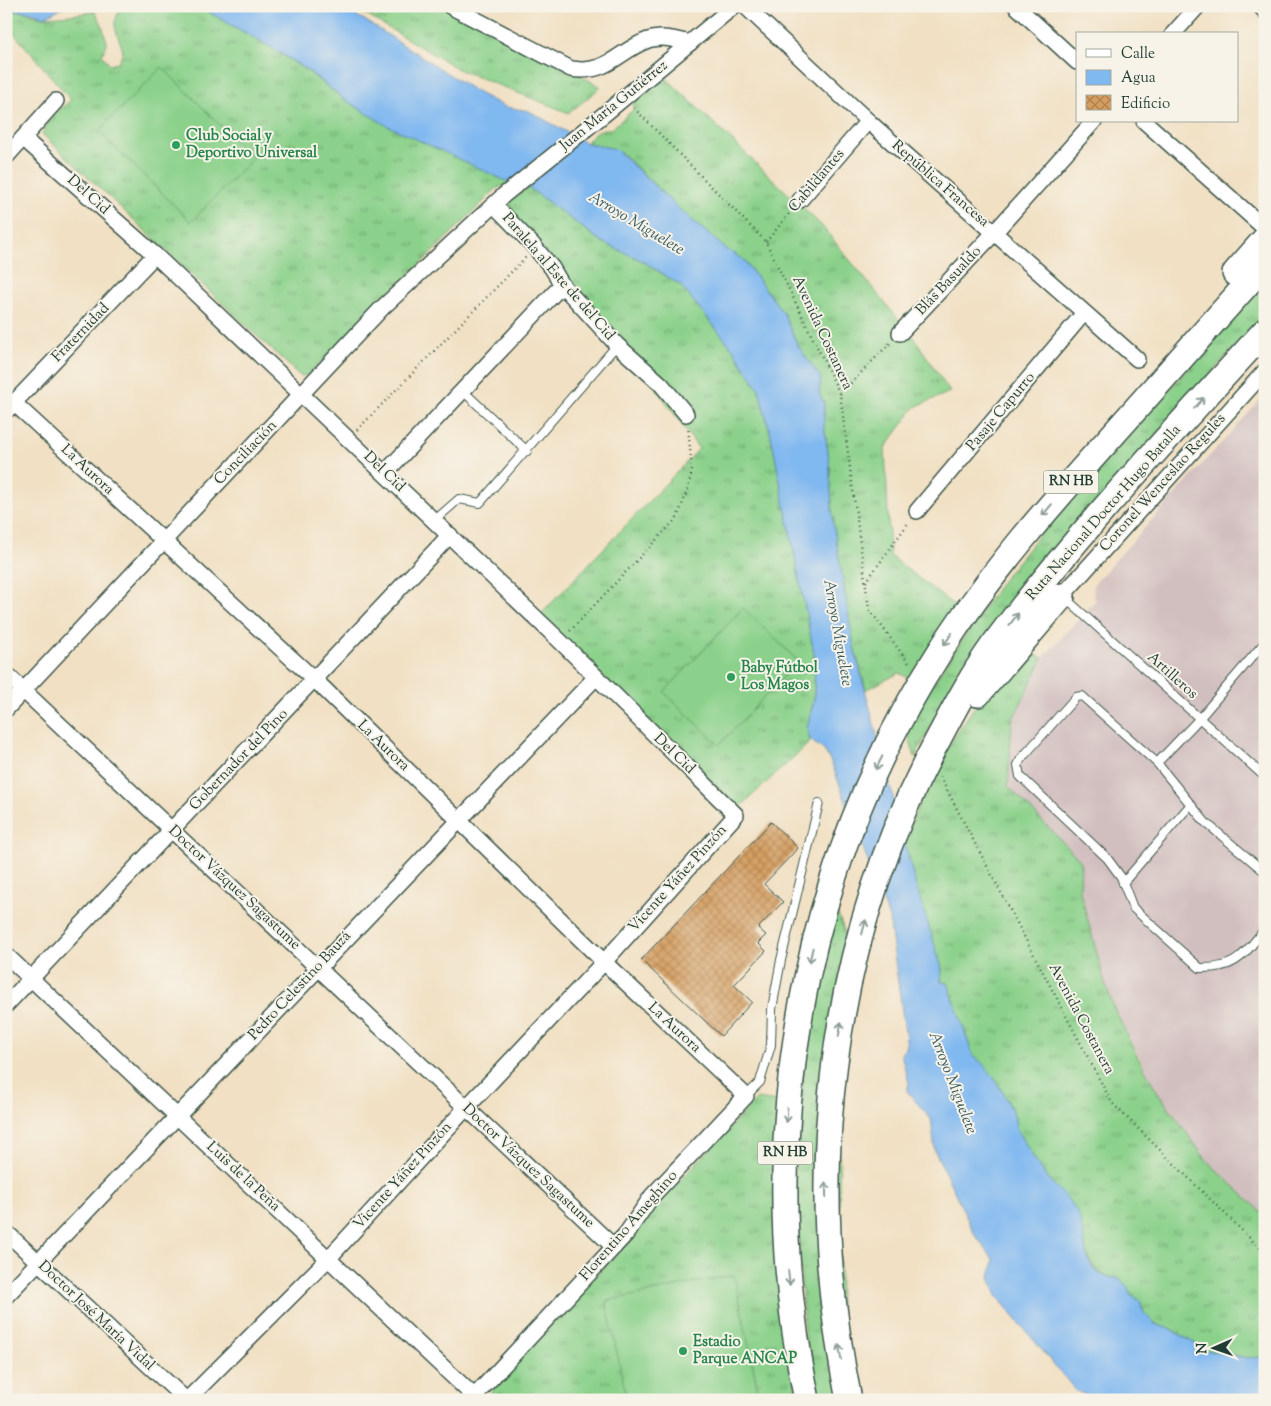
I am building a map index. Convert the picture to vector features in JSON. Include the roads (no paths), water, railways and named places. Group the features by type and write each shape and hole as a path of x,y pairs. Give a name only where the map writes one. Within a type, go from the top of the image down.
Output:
{"highway":[{"path":"1064,489 1079,459 1116,410 1263,232"},
{"name":"RN HB","path":"807,1400 794,1324 788,1270 785,1161 787,1112 799,1015 823,908 872,777 922,680 978,596 1064,489 1265,264"},
{"name":"Ruta Nacional Doctor Hugo Batalla","path":"849,1400 836,1322 830,1268 826,1168 828,1119 833,1069 852,974 881,869 917,781 929,757 971,680 992,648 1067,552 1265,331"},
{"path":"942,732 966,708 1062,596"}],"street":[{"path":"450,6 571,68 581,70 602,67 648,40 663,38 690,43"},
{"name":"Juan María Gutiérrez","path":"499,200 734,6"},
{"name":"República Francesa","path":"745,6 868,121 1137,359"},
{"path":"1016,6 1076,61"},
{"path":"1176,32 1198,6"},
{"path":"1260,6 1265,11"},
{"path":"6,157 56,100"},
{"name":"Cabildantes","path":"800,200 868,121"},
{"name":"Blás Basualdo","path":"900,333 995,232 1093,122"},
{"path":"1145,122 1263,232"},
{"name":"Del Cid","path":"23,138 156,255 301,395 349,438 560,641 736,815"},
{"name":"Paralela al Este de del Cid","path":"499,200 552,268 562,285 617,345 661,384 686,414"},
{"name":"Conciliación","path":"6,709 382,308 499,200"},
{"name":"Fraternidad","path":"10,407 156,255"},
{"path":"385,473 562,285"},
{"name":"Pasaje Capurro","path":"917,511 1084,313"},
{"name":"Coronel Wenceslao Regules","path":"1062,596 1265,370"},
{"name":"La Aurora","path":"10,407 163,540 315,680 604,962 746,1096"},
{"name":"Gobernador del Pino","path":"6,1005 450,535"},
{"name":"Doctor Vázquez Sagastume","path":"6,674 614,1247"},
{"name":"Pedro Celestino Bauzá","path":"6,1296 37,1261 596,677"},
{"name":"Vicente Yáñez Pinzón","path":"186,1400 329,1258 466,1108 604,962 736,815"},
{"name":"Luis de la Peña","path":"6,955 178,1114 474,1398"},
{"name":"Florentino Ameghino","path":"474,1398 626,1234 652,1196 746,1096"},
{"name":"Doctor José María Vidal","path":"6,1232 186,1400"}],"lane":[{"path":"435,520 459,499 480,503 617,345"},
{"path":"462,390 527,451"},
{"name":"Artilleros","path":"1062,596 1265,777"},
{"path":"1157,763 1199,719 1265,642"},
{"path":"1265,872 1205,822 1157,763 1082,696 1076,697 1021,759 1018,765 1020,776 1107,858 1123,883 1133,908 1200,968 1217,969 1236,962 1265,929"},
{"path":"746,1096 760,1082 771,1045 772,1009 781,960 819,803"},
{"path":"1123,883 1191,804"}],"water":[{"path":"6,6 64,6 45,17 31,12 6,10"},
{"name":"Arroyo Miguelete","path":"198,6 333,6 363,19 478,93 505,107 529,111 586,143 616,149 679,209 726,249 743,259 784,314 798,346 821,378 819,393 824,403 824,426 829,458 833,522 854,647 916,886 942,968 941,982 948,983 973,1056 991,1073 1001,1089 1014,1114 1017,1130 1041,1170 1075,1208 1081,1223 1090,1264 1096,1271 1105,1276 1118,1278 1128,1287 1130,1295 1140,1300 1144,1313 1155,1324 1170,1329 1206,1350 1247,1358 1265,1357 1265,1400 1100,1400 1076,1391 997,1296 990,1277 994,1260 975,1235 935,1151 931,1119 907,1091 909,1083 901,1054 907,1046 889,918 832,764 824,750 810,740 807,728 814,700 815,658 771,436 759,389 733,349 680,285 641,260 602,242 529,188 510,183 384,124 344,99 307,70"}],"place":[{"name":"Club Social y Deportivo Universal","path":"176,145"},
{"name":"Baby Fútbol Los Magos","path":"731,677"},
{"name":"Estadio Parque ANCAP","path":"683,1351"}]}
